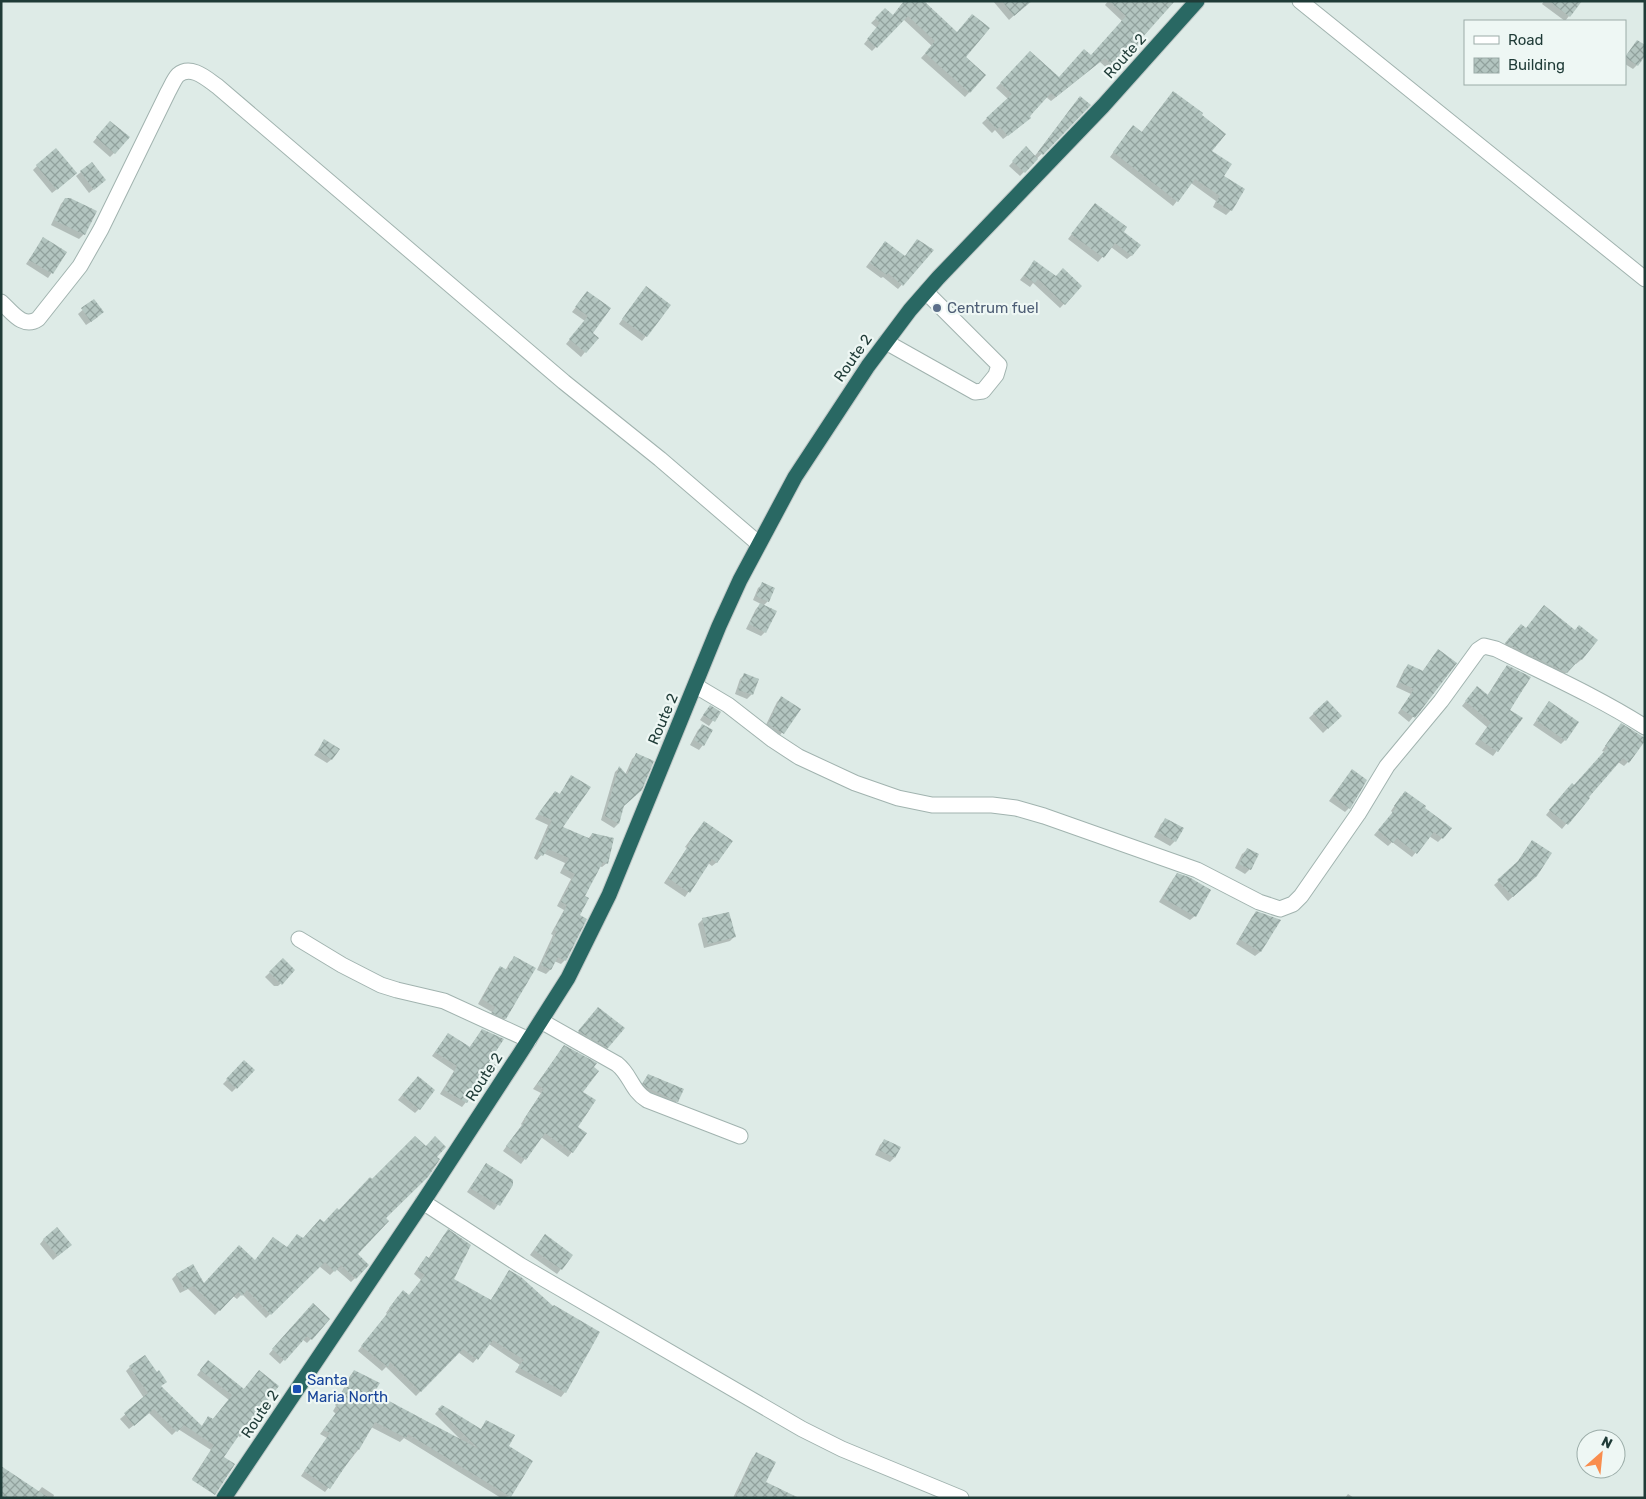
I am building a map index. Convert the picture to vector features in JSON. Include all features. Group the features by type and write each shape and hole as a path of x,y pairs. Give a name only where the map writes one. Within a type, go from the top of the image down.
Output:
{"highway":[{"name":"Route 2","path":"224,1498 423,1202 568,978 609,895 719,626 759,544 795,477 868,366 926,292 1102,106 1197,1"}],"street":[{"path":"1300,1 1645,279"},
{"path":"1,302 21,321 30,322 38,319 80,266 101,229 175,80 179,74 188,71 197,72 217,86 564,382 660,459 759,544"},
{"path":"886,342 975,392 983,391 996,375 999,365 926,292"},
{"path":"696,686 728,705 773,740 799,757 855,783 898,798 932,805 992,805 1016,808 1044,816 1197,870 1259,902 1280,909 1293,904 1301,896 1358,814 1387,766 1441,701 1478,650 1484,646 1496,649 1574,688 1619,711 1645,727"},
{"path":"299,939 342,966 381,985 444,1000 529,1040"},
{"path":"541,1021 617,1064 626,1072 637,1093 647,1100 740,1136"},
{"path":"423,1202 520,1265 802,1429 842,1449 961,1498"}],"building":[{"path":"904,1 924,1 957,32 972,14 990,28 966,57 986,75 970,93 925,53 935,41 908,16 877,48 867,39 880,23 875,18 885,8 893,15"},
{"path":"1002,1 1032,1 1014,16"},
{"path":"1109,1 1175,1 1140,40 1142,41 1115,68 1105,58 1056,97 1051,93 1030,116 1031,118 1008,136 1000,127 997,129 986,118 1012,94 1000,83 1030,51 1059,77 1084,49 1091,55 1126,16"},
{"path":"1549,1 1582,1 1570,17"},
{"path":"1637,40 1645,45 1645,56 1638,66 1626,58"},
{"path":"1173,91 1203,113 1202,115 1226,134 1212,151 1232,164 1224,176 1245,189 1232,211 1216,202 1220,196 1195,179 1178,202 1113,152 1133,125 1142,132"},
{"path":"1080,96 1091,105 1043,155 1038,152"},
{"path":"110,121 130,137 115,154 96,137"},
{"path":"1026,146 1038,159 1025,173 1012,161"},
{"path":"56,148 77,173 57,190 36,165"},
{"path":"92,162 106,180 94,190 80,171"},
{"path":"65,198 70,198 97,211 85,235 54,220"},
{"path":"1095,203 1127,227 1124,232 1141,245 1132,256 1115,243 1104,258 1071,234"},
{"path":"43,237 67,252 53,274 29,260"},
{"path":"917,239 934,250 903,286 888,273 887,275 870,263 885,241 905,256"},
{"path":"1034,260 1056,276 1063,268 1082,286 1065,305 1038,279 1035,283 1024,276"},
{"path":"646,286 671,305 647,337 622,319"},
{"path":"587,291 611,308 593,333 599,338 586,353 569,339 588,316 575,307"},
{"path":"94,299 104,312 91,322 81,308"},
{"path":"762,582 775,588 769,602 756,596"},
{"path":"760,603 777,611 766,633 749,624"},
{"path":"1544,605 1575,630 1579,625 1598,640 1582,660 1580,659 1567,673 1505,643 1521,624 1526,628"},
{"path":"1438,649 1457,663 1415,718 1401,709 1414,689 1399,682 1408,664 1423,671"},
{"path":"1507,665 1531,677 1510,710 1523,718 1498,752 1479,739 1491,722 1465,701 1477,686 1488,695"},
{"path":"744,673 759,679 753,695 738,690"},
{"path":"781,696 801,709 784,734 768,724"},
{"path":"1327,700 1342,716 1328,729 1313,713"},
{"path":"1549,701 1579,722 1566,741 1536,720"},
{"path":"710,705 721,712 715,722 703,715"},
{"path":"1621,723 1645,738 1645,741 1629,763 1623,758 1589,797 1568,825 1549,810 1572,783 1574,785 1608,747 1605,746"},
{"path":"702,724 713,730 704,746 694,740"},
{"path":"324,739 340,749 332,760 318,750"},
{"path":"636,753 654,761 642,790 624,806 619,824 605,816 619,766 627,775"},
{"path":"1352,769 1367,780 1350,809 1333,796"},
{"path":"571,775 591,787 563,827 591,839 592,833 614,838 608,864 603,862 585,896 589,898 580,915 587,919 566,961 558,957 551,970 541,965 557,931 554,930 567,905 561,902 575,874 563,868 569,858 548,849 543,856 538,854 552,820 538,814 555,791 560,794"},
{"path":"1405,791 1452,828 1443,839 1434,832 1417,854 1397,838 1393,843 1378,830 1396,808 1394,806"},
{"path":"1165,818 1184,828 1176,842 1158,832"},
{"path":"704,821 733,841 717,863 712,859 690,893 668,878"},
{"path":"1532,840 1552,853 1537,876 1513,897 1497,880 1518,861"},
{"path":"1247,848 1259,854 1251,870 1239,864"},
{"path":"1177,873 1189,877 1211,890 1196,917 1163,898"},
{"path":"1256,911 1281,920 1261,952 1239,939"},
{"path":"729,912 736,937 708,944 702,918"},
{"path":"514,956 536,968 506,1019 492,1013 495,1007 482,999 500,966 507,970"},
{"path":"283,958 295,970 282,985 269,972"},
{"path":"598,1007 625,1028 608,1048 578,1031"},
{"path":"482,1029 504,1039 489,1062 496,1065 487,1082 481,1079 467,1103 444,1090 457,1066 435,1052 448,1033 470,1047"},
{"path":"564,1045 597,1063 594,1067 599,1071 583,1092 596,1100 578,1127 587,1133 573,1153 545,1133 526,1160 506,1146 526,1120 524,1119 544,1089 537,1084"},
{"path":"244,1060 255,1070 237,1089 226,1079"},
{"path":"648,1074 684,1089 678,1102 646,1087 643,1083"},
{"path":"418,1076 435,1090 420,1110 402,1095"},
{"path":"415,1136 426,1146 435,1136 446,1147 437,1157 440,1159 428,1177 386,1218 389,1221 358,1254 369,1265 356,1279 341,1265 335,1272 325,1262 271,1315 247,1290 242,1296 238,1292 220,1311 193,1286 185,1290 176,1274 193,1264 204,1283 239,1245 255,1260 273,1237 287,1247 297,1234 303,1238 320,1219 324,1222 337,1208 339,1210 370,1177 372,1179"},
{"path":"884,1139 901,1147 895,1158 879,1150"},
{"path":"486,1163 513,1180 513,1185 500,1206 470,1188"},
{"path":"57,1227 72,1245 58,1256 43,1239"},
{"path":"448,1229 471,1245 454,1279 491,1300 509,1270 521,1277 553,1306 600,1332 566,1393 518,1367 524,1360 493,1340 478,1360 463,1349 421,1392 390,1362 388,1367 361,1346 391,1309 389,1308 403,1290 409,1295 425,1275 417,1270 426,1256 429,1258"},
{"path":"545,1234 573,1255 562,1270 534,1250"},
{"path":"313,1303 330,1319 312,1340 307,1336 285,1361 272,1349"},
{"path":"145,1355 167,1382 161,1386 202,1426 208,1416 213,1419 232,1395 200,1370 208,1360 244,1389 259,1370 279,1386 263,1406 266,1408 245,1434 242,1431 224,1457 235,1464 215,1495 192,1480 214,1445 184,1425 177,1432 154,1409 134,1426 124,1413 148,1393 129,1366"},
{"path":"354,1370 380,1383 374,1393 479,1449 438,1409 442,1405 481,1429 486,1420 515,1435 509,1446 533,1461 511,1497 408,1434 406,1438 375,1422 359,1450 357,1449 330,1489 304,1471 330,1433 323,1430 339,1409 337,1407 340,1402 338,1401"},
{"path":"756,1452 776,1462 766,1482 799,1498 735,1498"},
{"path":"1,1466 49,1498 1,1498"}],"place":[{"name":"Centrum fuel","path":"937,308"},
{"name":"Santa Maria North","path":"297,1389"}]}
